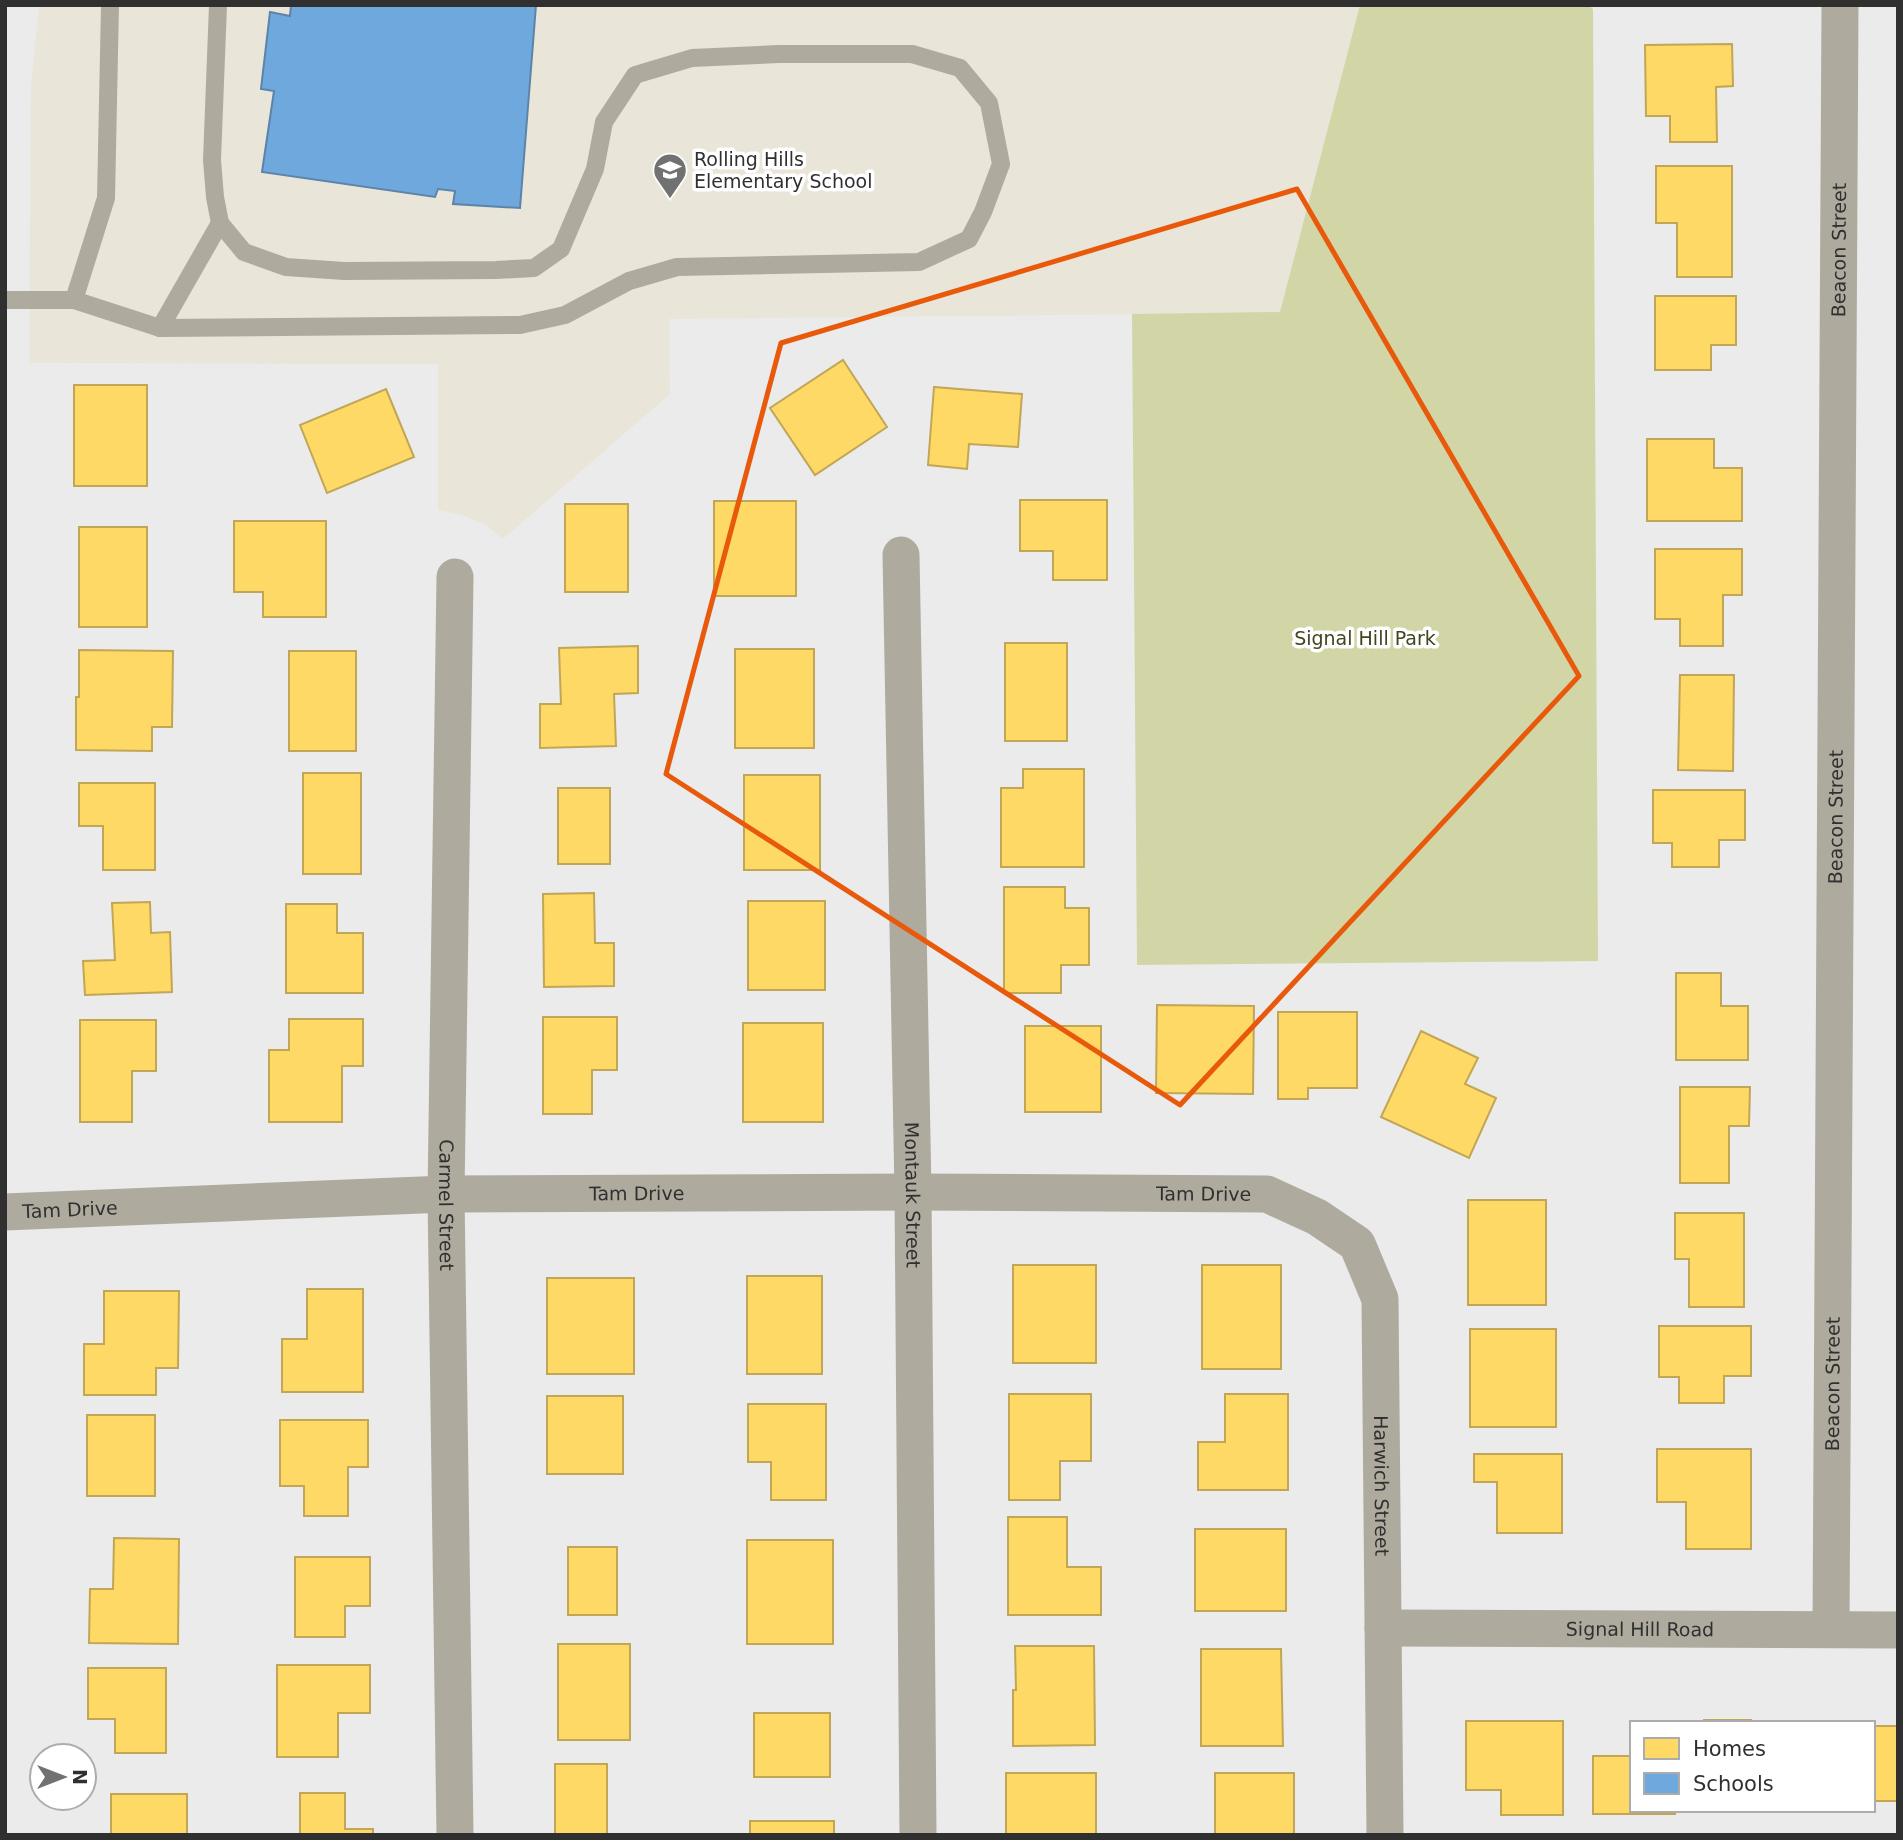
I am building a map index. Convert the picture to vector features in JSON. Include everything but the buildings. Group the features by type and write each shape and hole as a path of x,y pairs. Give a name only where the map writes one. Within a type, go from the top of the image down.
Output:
{"street":[{"name":"Beacon Street","path":"1831,1629 1840,5"},
{"name":"Montauk Street","path":"901,555 913,1192 918,1835"},
{"name":"Carmel Street","path":"455,577 446,1194 455,1835"},
{"name":"Tam Drive","path":"5,1212 446,1194 1267,1194"},
{"name":"Harwich Street","path":"1267,1194 1317,1217 1357,1244 1380,1299 1385,1835"},
{"name":"Signal Hill Road","path":"1383,1628 1898,1630"}],"lane":[{"path":"74,300 106,198 110,5"},
{"path":"5,300 74,300 160,328 520,325 565,315 629,281 677,267 919,262 969,239 983,212 1001,164 989,103 960,68 912,54 779,54 692,58 635,75 604,122 595,169 561,249 534,268 344,271 286,267 244,252 220,223 212,160 218,5"},
{"path":"160,328 220,223"}],"highlighted area":[{"path":"1297,189 1579,676 1180,1105 666,774 781,343"}],"shaded area":[{"name":"Rolling Hills Elementary School","path":"39,5 1360,5 1280,313 669,319 670,394 503,539 486,525 462,515 438,510 438,364 29,363 31,88"}],"green space":[{"name":"Signal Hill Park","path":"1360,5 1588,5 1593,9 1598,961 1137,965 1132,314 1280,312"}],"place":[{"name":"Rolling Hills Elementary School","path":"670,200"}]}
